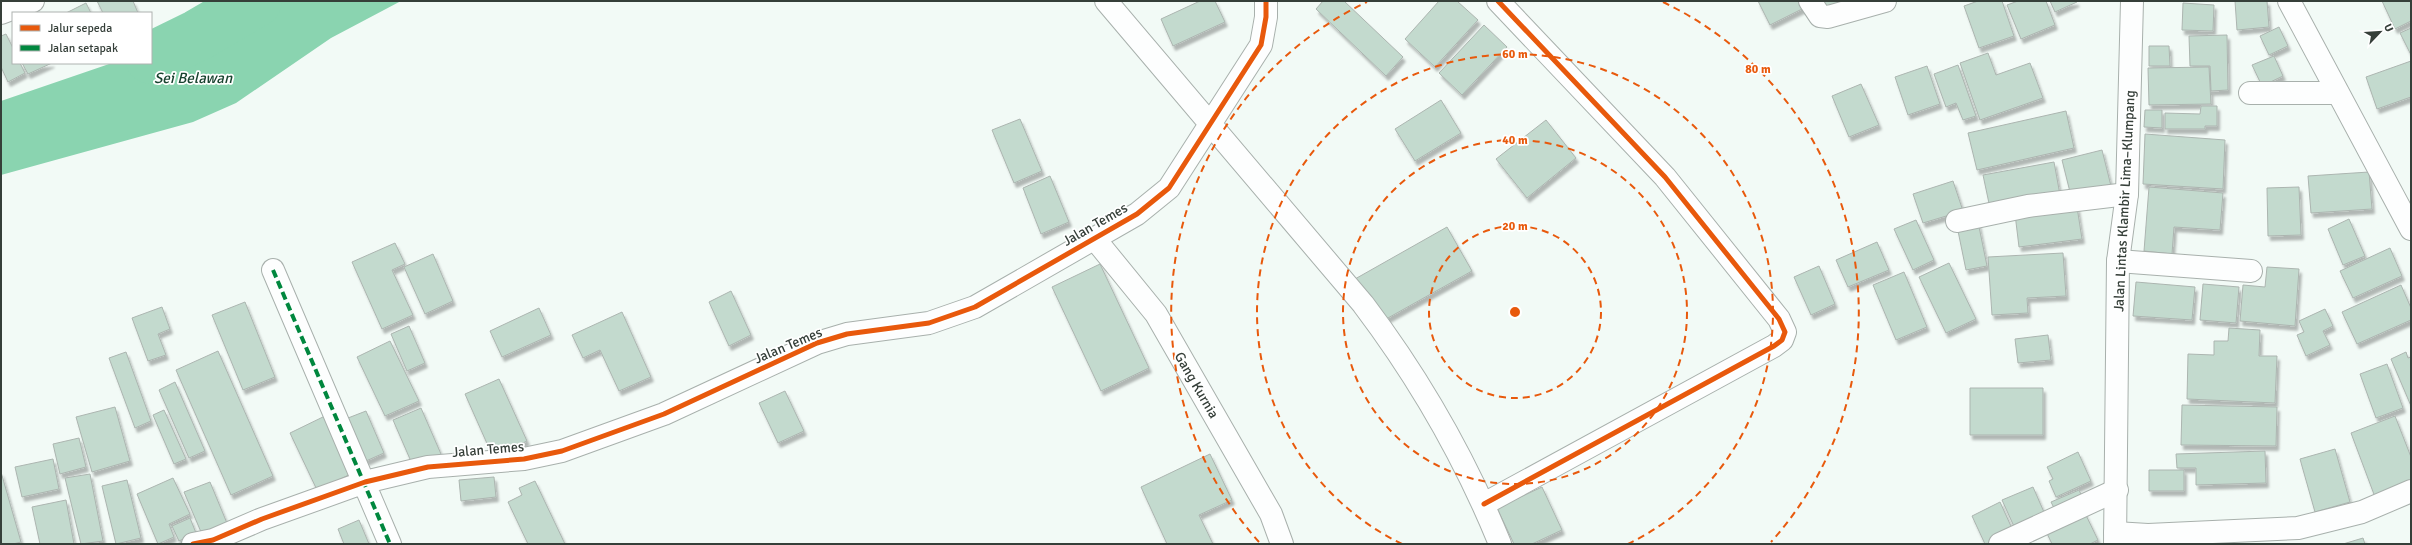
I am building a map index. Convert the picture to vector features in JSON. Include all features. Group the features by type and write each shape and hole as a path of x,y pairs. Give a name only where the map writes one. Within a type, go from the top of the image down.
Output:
{"street":[{"path":"1,13 33,1"},
{"path":"1106,1 1363,304 1399,352 1438,415 1484,504 1500,544"},
{"name":"Jalan Temes","path":"193,544 213,540 262,519 365,482 428,467 524,459 562,451 664,414 817,343 847,334 929,323 957,315 975,307 1151,204 1169,188 1261,45 1266,17 1266,1"},
{"path":"1484,504 1774,346 1782,340 1786,332 1779,319 1665,177 1498,1"},
{"path":"1810,1 1820,16 1828,17 1884,1"},
{"name":"Jalan Lintas Klambir Lima–Klumpang","path":"2115,538 2117,490 2118,261 2127,194 2132,1"},
{"path":"2289,1 2337,93 2411,228"},
{"path":"2250,92 2337,93"},
{"path":"1957,221 2028,206 2127,194"},
{"name":"Gang Kurnia","path":"1094,238 1156,314 1271,514 1282,544"},
{"path":"2118,261 2251,271"},
{"path":"273,270 365,482 390,544"},
{"path":"2000,544 2117,490"},
{"path":"2115,538 2298,528 2362,512 2411,491"}],"water":[{"name":"Sei Belawan","path":"280,1 401,1 331,38 236,103 193,122 1,175 1,101 109,64 152,64 152,50"}],"building":[{"path":"97,1 133,1 138,12 102,12"},
{"path":"1200,1 1215,1 1225,22 1173,46 1161,19"},
{"path":"1323,1 1344,1 1403,57 1386,76 1316,9"},
{"path":"1439,1 1457,1 1478,20 1435,67 1405,39"},
{"path":"1758,1 1805,1 1808,6 1770,25"},
{"path":"1820,1 1860,1 1825,14"},
{"path":"1978,1 2002,1 2014,36 1979,48 1964,6"},
{"path":"2018,1 2046,1 2055,25 2021,39 2007,5"},
{"path":"2050,1 2076,1 2077,2 2055,12"},
{"path":"2235,1 2267,1 2269,27 2237,30"},
{"path":"2382,1 2411,1 2411,21 2395,29"},
{"path":"86,3 90,12 68,12"},
{"path":"2183,3 2214,5 2213,31 2182,30"},
{"path":"1484,25 1507,47 1462,95 1439,73"},
{"path":"2279,27 2288,46 2269,55 2260,36"},
{"path":"2411,28 2411,55 2400,33"},
{"path":"6,34 12,46 12,64 20,64 25,73 8,82 1,67 1,36"},
{"path":"2227,35 2228,90 2211,91 2210,66 2190,66 2189,36"},
{"path":"2149,46 2169,46 2170,66 2149,66"},
{"path":"1988,53 1996,75 2030,63 2043,98 1980,120 1960,63"},
{"path":"2274,56 2283,76 2262,86 2252,65"},
{"path":"2411,61 2411,97 2377,109 2366,77"},
{"path":"23,64 50,64 28,74"},
{"path":"1958,65 1976,116 1963,120 1956,103 1946,107 1934,74"},
{"path":"1927,66 1940,104 1908,115 1895,77"},
{"path":"2209,67 2211,104 2149,105 2148,68"},
{"path":"1861,84 1879,125 1849,137 1832,96"},
{"path":"1441,100 1461,133 1415,161 1395,129"},
{"path":"2201,106 2217,106 2217,126 2205,126 2205,129 2165,129 2165,113 2200,114"},
{"path":"2145,110 2162,110 2162,128 2144,127"},
{"path":"2066,111 2074,148 1977,170 1968,133"},
{"path":"1020,119 1042,171 1014,183 992,130"},
{"path":"1546,120 1576,158 1527,198 1496,159"},
{"path":"2145,134 2225,140 2223,189 2143,184"},
{"path":"2102,150 2111,186 2071,196 2062,160"},
{"path":"2054,162 2060,195 1990,208 1983,175"},
{"path":"2369,172 2372,209 2311,213 2308,176"},
{"path":"1050,176 1069,222 1041,234 1023,188"},
{"path":"1953,181 1963,211 1923,223 1913,194"},
{"path":"2149,187 2223,193 2220,230 2174,227 2172,254 2144,251"},
{"path":"2299,187 2301,235 2268,236 2267,188"},
{"path":"2077,207 2082,239 2019,247 2015,214"},
{"path":"2349,219 2365,256 2343,265 2328,229"},
{"path":"1916,220 1934,260 1913,270 1894,229"},
{"path":"1978,222 1987,266 1966,270 1957,226"},
{"path":"1447,227 1472,271 1379,323 1355,279"},
{"path":"1877,242 1889,270 1848,287 1836,260"},
{"path":"395,243 405,264 392,270 413,315 382,329 352,262"},
{"path":"2390,248 2402,276 2353,298 2340,271"},
{"path":"2063,253 2066,296 2027,298 2028,313 1992,315 1988,257"},
{"path":"433,254 453,301 425,314 404,267"},
{"path":"1949,263 1976,319 1946,333 1919,277"},
{"path":"1100,264 1149,368 1101,391 1052,287"},
{"path":"1819,266 1835,304 1811,315 1794,277"},
{"path":"2267,267 2299,269 2295,326 2240,321 2243,285 2265,287"},
{"path":"1904,272 1927,327 1896,340 1873,285"},
{"path":"2136,282 2195,287 2192,320 2133,316"},
{"path":"2203,284 2239,287 2236,323 2200,320"},
{"path":"2401,285 2411,308 2411,320 2357,344 2342,312"},
{"path":"731,291 751,335 729,346 709,302"},
{"path":"245,302 275,377 243,390 212,315"},
{"path":"162,307 170,329 158,334 166,355 148,361 132,318"},
{"path":"539,308 551,335 502,357 490,331"},
{"path":"2325,309 2333,326 2323,331 2330,345 2306,356 2297,335 2304,332 2299,321"},
{"path":"622,312 651,377 619,391 600,350 583,358 572,335"},
{"path":"409,326 425,363 407,371 391,334"},
{"path":"2229,328 2260,330 2259,356 2277,356 2275,403 2187,399 2188,354 2214,355 2214,341 2228,341"},
{"path":"2048,335 2051,360 2018,363 2015,339"},
{"path":"390,341 419,401 385,416 357,357"},
{"path":"218,351 273,476 231,495 176,370"},
{"path":"126,352 151,421 135,428 109,358"},
{"path":"2406,352 2408,358 2411,357 2411,406 2391,359"},
{"path":"2387,364 2403,408 2376,418 2360,374"},
{"path":"499,379 527,441 493,457 465,394"},
{"path":"175,382 205,451 189,458 159,390"},
{"path":"1970,388 2043,388 2043,435 1970,435"},
{"path":"785,391 804,431 778,443 759,403"},
{"path":"2182,405 2277,407 2276,446 2181,445"},
{"path":"115,407 130,461 92,472 76,417"},
{"path":"421,408 441,454 413,466 393,420"},
{"path":"164,410 186,459 174,464 153,415"},
{"path":"366,411 384,453 366,461 348,418"},
{"path":"327,415 355,472 317,490 290,433"},
{"path":"2395,416 2411,457 2411,483 2375,497 2351,433"},
{"path":"79,438 86,467 60,474 53,444"},
{"path":"2335,449 2350,502 2315,512 2300,459"},
{"path":"2265,451 2266,483 2196,485 2196,468 2177,468 2176,454"},
{"path":"2078,452 2091,481 2056,497 2049,481 2053,479 2047,467"},
{"path":"1210,454 1232,500 1199,515 1213,544 1167,544 1141,487"},
{"path":"53,459 59,489 22,497 15,467"},
{"path":"2149,470 2184,470 2184,491 2149,491"},
{"path":"1,472 21,542 13,544 1,544"},
{"path":"90,474 103,541 81,544 65,478"},
{"path":"494,477 496,497 461,501 459,480"},
{"path":"173,478 190,514 169,524 174,537 158,544 137,494"},
{"path":"127,480 141,538 116,544 102,486"},
{"path":"535,481 565,544 528,544 508,502 522,495 519,488"},
{"path":"210,482 229,528 204,539 184,492"},
{"path":"1542,487 1562,530 1532,544 1514,544 1497,508"},
{"path":"2033,487 2047,519 2017,533 2002,500"},
{"path":"2079,490 2085,503 2058,516 2051,502"},
{"path":"66,500 74,544 40,544 32,507"},
{"path":"2000,502 2015,535 1996,544 1985,544 1972,516"},
{"path":"2083,509 2098,540 2090,544 2052,544 2044,527"},
{"path":"190,518 196,533 179,541 172,526"},
{"path":"359,520 369,544 344,544 338,529"},
{"path":"2363,538 2365,544 2343,544"}],"waterway":[{"name":"Sei Belawan","path":"152,58 198,35 256,1"}],"marked path":[{"path":"273,270 390,544"}],"cycle path":[{"path":"193,544 213,540 262,519 365,482 428,467 524,459 562,451 664,414 817,343 847,334 929,323 975,307 1137,214 1169,188 1261,45 1266,17 1266,1"},
{"path":"1484,504 1774,346 1782,340 1785,332 1779,319 1665,177 1498,1"}]}
